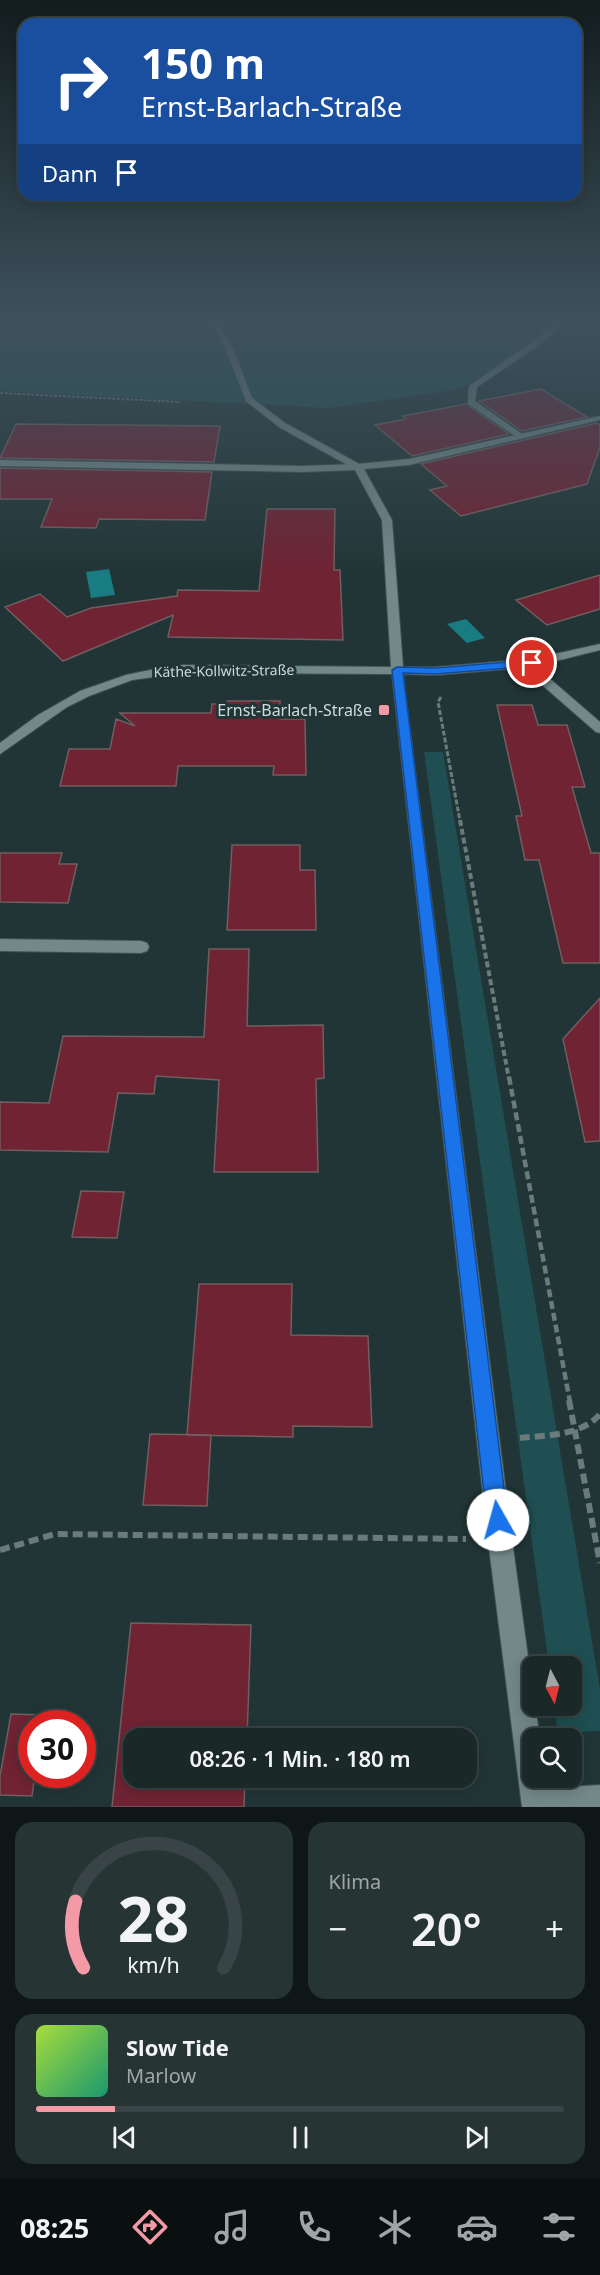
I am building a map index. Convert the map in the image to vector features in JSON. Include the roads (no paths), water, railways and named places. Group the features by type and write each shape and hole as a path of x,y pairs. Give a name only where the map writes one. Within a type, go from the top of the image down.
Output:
{"street":[{"path":"258,406 282,425 358,467 387,520 397,670 488,1443 535,1804 600,1799"},
{"path":"477,406 521,436"},
{"path":"0,463 302,469 358,467 410,462 600,418"},
{"path":"397,670 436,671 532,663 600,647"},
{"path":"532,663 545,681 600,729"},
{"name":"Käthe-Kollwitz-Straße","path":"0,750 66,702 95,687 127,676 183,669 397,670"},
{"path":"0,945 141,947"}],"place":[{"name":"Ernst-Barlach-Straße","path":"384,710"}]}
